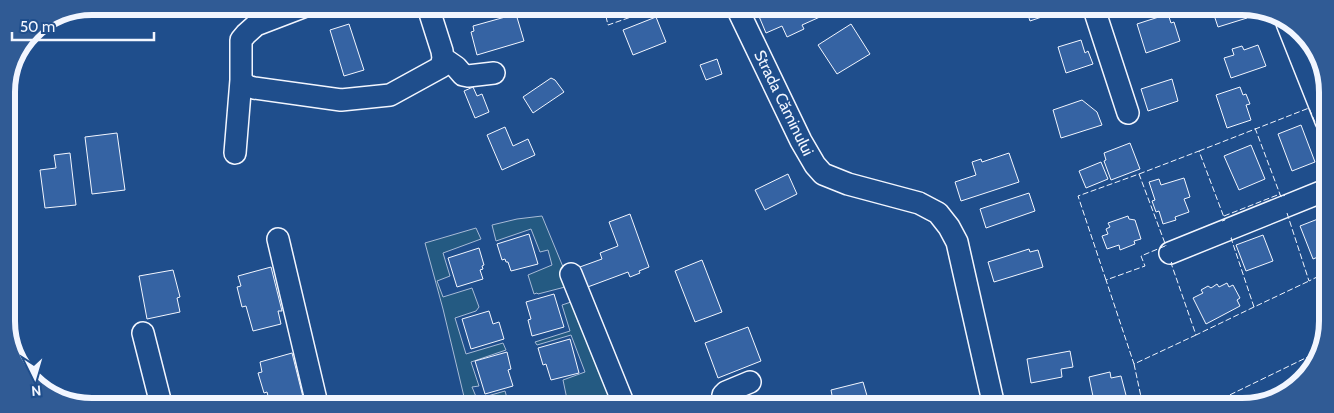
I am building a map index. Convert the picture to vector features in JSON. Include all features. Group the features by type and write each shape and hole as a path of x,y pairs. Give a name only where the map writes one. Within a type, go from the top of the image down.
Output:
{"street":[{"path":"235,153 241,80 241,40 256,25 282,15"},
{"path":"241,80 254,88 341,100 390,95 441,66 442,51 431,15"},
{"name":"Strada Căminului","path":"740,15 801,141 815,165 823,174 848,184 919,203 938,213 949,227 957,242 992,398"},
{"path":"1096,15 1128,112"},
{"path":"1291,33 1319,103"},
{"path":"443,58 456,67 463,75 494,73"},
{"path":"1170,253 1319,193"},
{"path":"278,239 316,398"},
{"path":"571,274 621,398"},
{"path":"143,333 159,398"},
{"path":"723,398 726,392 750,382"}],"shaded area":[{"path":"542,216 617,398 603,398 602,396 594,398 567,398 563,380 585,372 571,335 537,345 535,342 570,331 562,305 571,302 565,287 534,294 528,275 552,265 548,250 540,252 531,229 496,241 492,225"},
{"path":"476,228 481,239 443,253 450,276 437,281 443,297 472,288 479,307 476,311 455,318 466,354 503,343 506,350 471,362 479,386 472,387 477,398 464,398 425,243"},
{"path":"505,391 507,398 480,398"}],"building":[{"path":"516,15 524,41 477,55 471,32 474,31 473,26"},
{"path":"758,15 824,15 802,25 804,29 787,37 782,26 766,33"},
{"path":"1028,15 1048,15 1030,21"},
{"path":"1168,15 1171,23 1174,22 1180,41 1146,53 1137,24"},
{"path":"1214,15 1246,15 1247,18 1218,27"},
{"path":"656,17 666,42 633,55 623,30"},
{"path":"349,24 364,70 344,76 330,30"},
{"path":"851,24 870,54 837,74 818,45"},
{"path":"1081,40 1085,53 1088,51 1093,64 1066,73 1058,47"},
{"path":"1258,45 1266,66 1231,78 1224,58 1234,55 1232,49 1242,46 1244,50"},
{"path":"717,59 722,74 706,80 700,65"},
{"path":"551,78 555,80 564,92 533,113 523,97"},
{"path":"1172,79 1178,101 1148,111 1141,89"},
{"path":"473,87 477,96 482,94 489,112 475,118 464,91"},
{"path":"1240,87 1243,95 1246,94 1250,104 1246,105 1251,120 1227,128 1216,95"},
{"path":"1082,100 1097,112 1102,125 1061,138 1053,110"},
{"path":"1301,125 1315,162 1292,171 1278,134"},
{"path":"505,127 513,146 528,139 535,155 502,170 487,135"},
{"path":"117,133 125,190 92,194 85,137"},
{"path":"1130,143 1140,169 1111,180 1104,161 1106,160 1104,153"},
{"path":"1251,145 1265,179 1239,190 1224,156"},
{"path":"70,153 76,205 45,208 40,170 56,168 54,155"},
{"path":"1009,153 1019,182 961,201 955,182 976,175 972,162 981,159 982,162"},
{"path":"1101,162 1108,179 1086,188 1079,171"},
{"path":"788,174 797,194 765,210 755,190"},
{"path":"1184,178 1190,197 1184,199 1189,212 1175,217 1176,220 1163,224 1159,211 1156,212 1152,201 1155,200 1149,182 1159,179 1161,185"},
{"path":"1029,193 1035,211 986,228 980,209"},
{"path":"630,214 649,267 630,277 628,272 585,288 577,268 602,259 600,253 618,246 609,222"},
{"path":"1128,216 1129,219 1135,220 1141,239 1134,241 1135,244 1120,250 1119,245 1107,249 1102,236 1108,234 1106,229 1110,227 1108,223"},
{"path":"1319,219 1319,256 1313,259 1300,226"},
{"path":"529,234 538,264 511,271 508,262 505,259 502,260 497,244"},
{"path":"1263,235 1273,261 1246,271 1236,245"},
{"path":"479,248 484,265 482,266 483,269 480,270 483,279 457,287 448,258"},
{"path":"1029,249 1030,252 1038,250 1043,267 994,282 988,262"},
{"path":"702,260 722,312 695,322 675,271"},
{"path":"271,267 282,311 278,311 281,324 253,331 246,306 242,307 237,287 241,286 238,276"},
{"path":"173,270 180,297 177,298 180,312 147,319 139,276"},
{"path":"1227,283 1229,287 1233,285 1240,298 1237,300 1240,306 1206,324 1193,298 1203,293 1201,290 1208,286 1211,288 1217,284 1219,287"},
{"path":"554,294 564,327 532,336 528,320 531,319 526,302"},
{"path":"489,311 493,324 499,322 504,339 471,349 462,319"},
{"path":"748,327 761,361 718,378 705,343"},
{"path":"570,339 579,373 551,380 546,364 543,365 538,348"},
{"path":"1070,351 1073,367 1061,369 1062,377 1031,383 1027,359"},
{"path":"507,352 511,369 508,370 513,386 485,394 475,361"},
{"path":"292,353 303,397 268,398 267,392 264,393 258,373 262,372 260,362"},
{"path":"1110,372 1111,378 1121,376 1127,398 1093,398 1089,377"},
{"path":"863,382 868,398 832,398 831,390"},
{"path":"133,396 133,398 116,398"}],"fence":[{"path":"606,15 608,25 637,15"},
{"path":"1199,151 1309,108 1319,132"},
{"path":"1255,128 1281,197 1285,195"},
{"path":"1139,174 1199,151 1225,220 1222,221"},
{"path":"1106,280 1078,196 1139,174 1166,246"},
{"path":"1224,216 1280,194"},
{"path":"1287,213 1309,281 1319,276"},
{"path":"1232,238 1254,307 1309,281"},
{"path":"1165,246 1141,256 1145,266 1106,280 1134,364 1196,335"},
{"path":"1172,262 1196,335 1254,307"},
{"path":"1223,398 1311,356"},
{"path":"1134,364 1141,398"}]}
